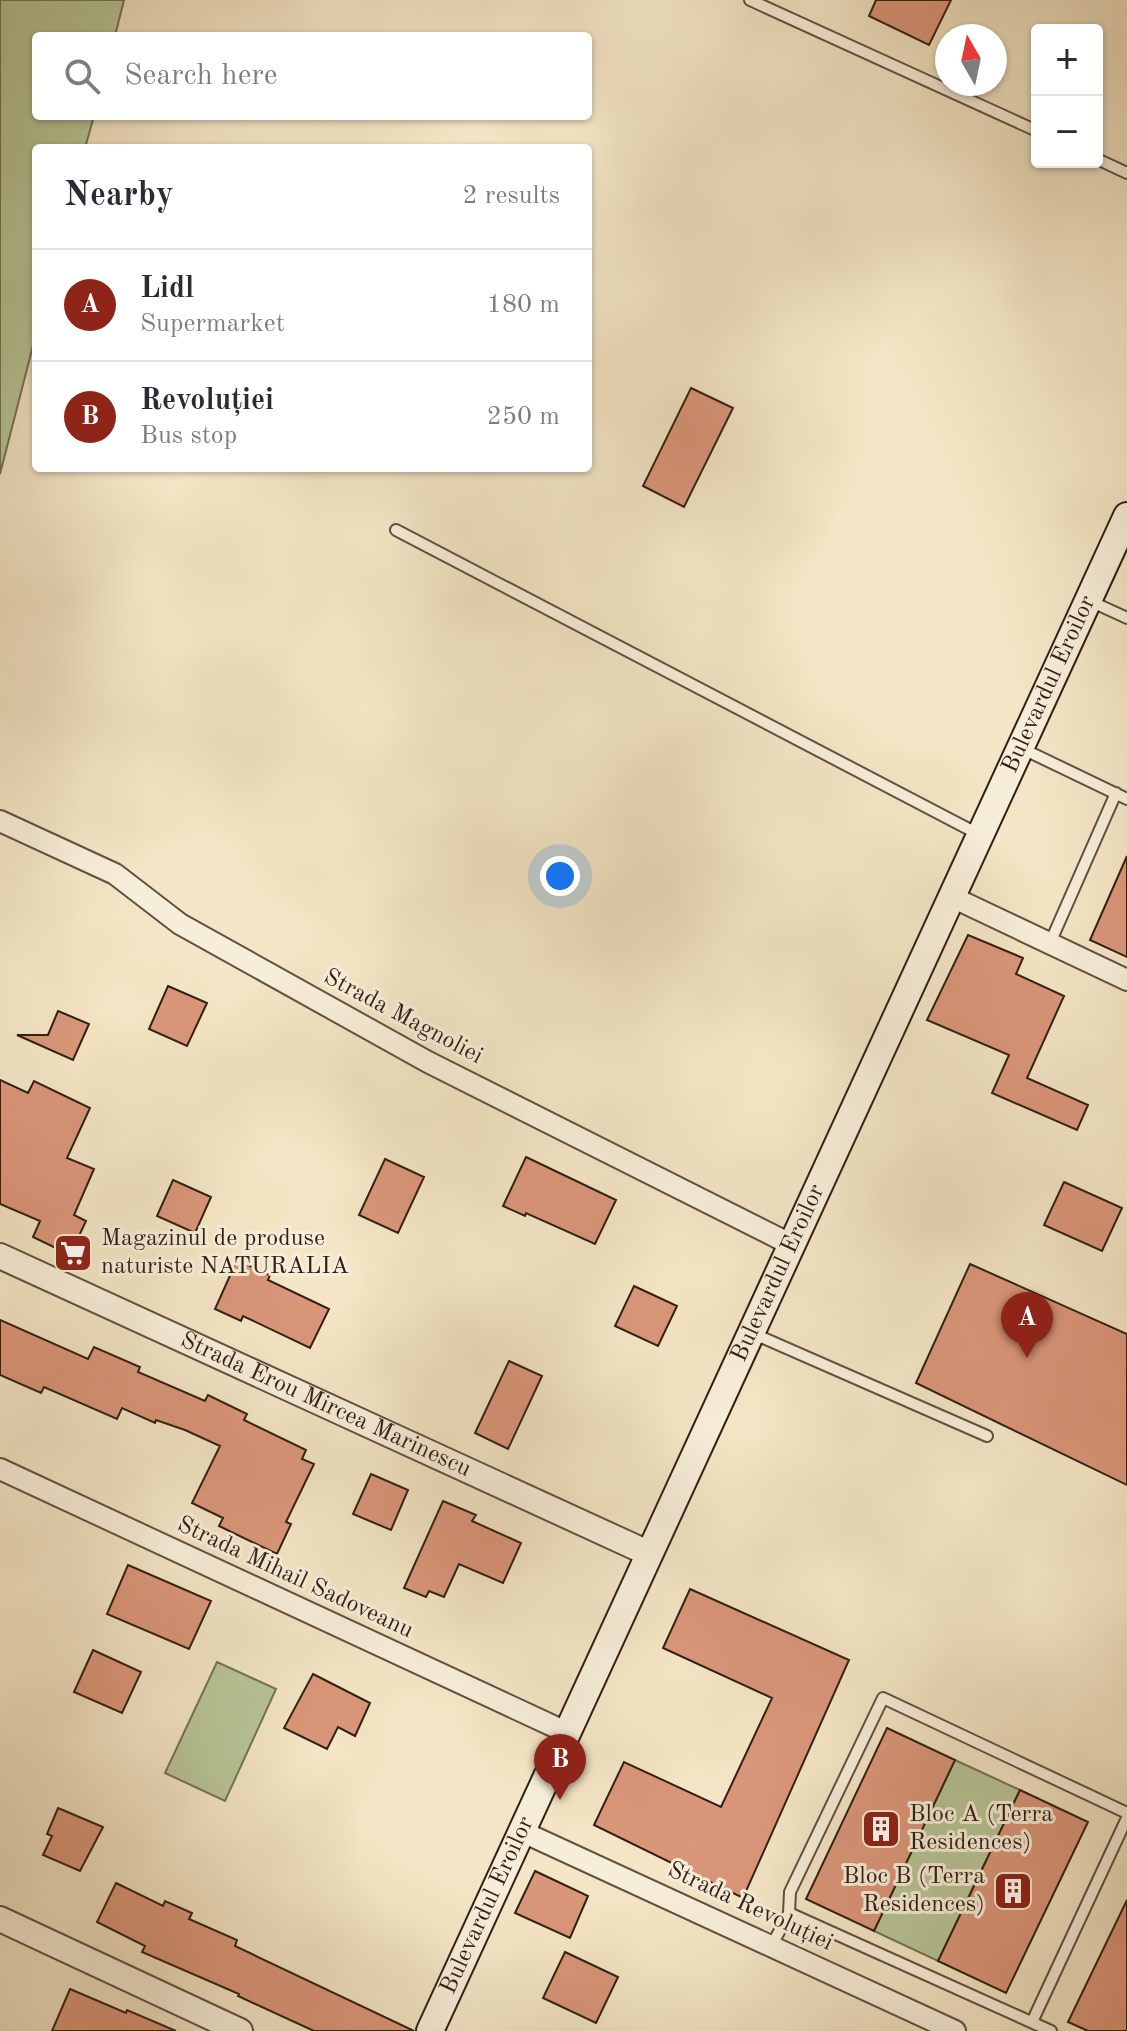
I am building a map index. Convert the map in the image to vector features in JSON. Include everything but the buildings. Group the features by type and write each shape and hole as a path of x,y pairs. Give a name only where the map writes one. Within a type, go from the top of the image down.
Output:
{"main road":[{"name":"Bulevardul Eroilor","path":"430,2031 1127,516"}],"street":[{"name":"Strada Magnoliei","path":"0,821 115,874 180,924 428,1062 792,1245"},
{"path":"952,897 1127,980"},
{"name":"Strada Erou Mircea Marinescu","path":"0,1256 650,1554"},
{"name":"Strada Mihail Sadoveanu","path":"0,1469 568,1733"},
{"name":"Strada Revoluției","path":"523,1832 955,2031"},
{"path":"0,1919 240,2031"}],"lane":[{"path":"750,0 1031,128"},
{"path":"1103,162 1127,173"},
{"path":"396,530 981,835"},
{"path":"1089,600 1127,618"},
{"path":"1021,748 1127,799"},
{"path":"1050,943 1116,793"},
{"path":"752,1333 987,1436"},
{"path":"772,1945 789,1913 790,1892 883,1698 1127,1815 1032,2022"},
{"path":"789,1913 1051,2031"}],"green space":[{"path":"0,0 124,0 116,32 32,32 32,120 93,120 86,144 32,144 32,350 0,474"},
{"path":"217,1662 276,1689 225,1801 165,1773"},
{"path":"955,1760 1020,1790 938,1961 874,1931"}],"place":[{"name":"Magazinul de produse naturiste NATURALIA","path":"73,1253"},
{"name":"Lidl","path":"1027,1358"},
{"name":"Revoluției","path":"560,1800"},
{"name":"Bloc A (Terra Residences)","path":"881,1829"},
{"name":"Bloc B (Terra Residences)","path":"1013,1891"}]}
